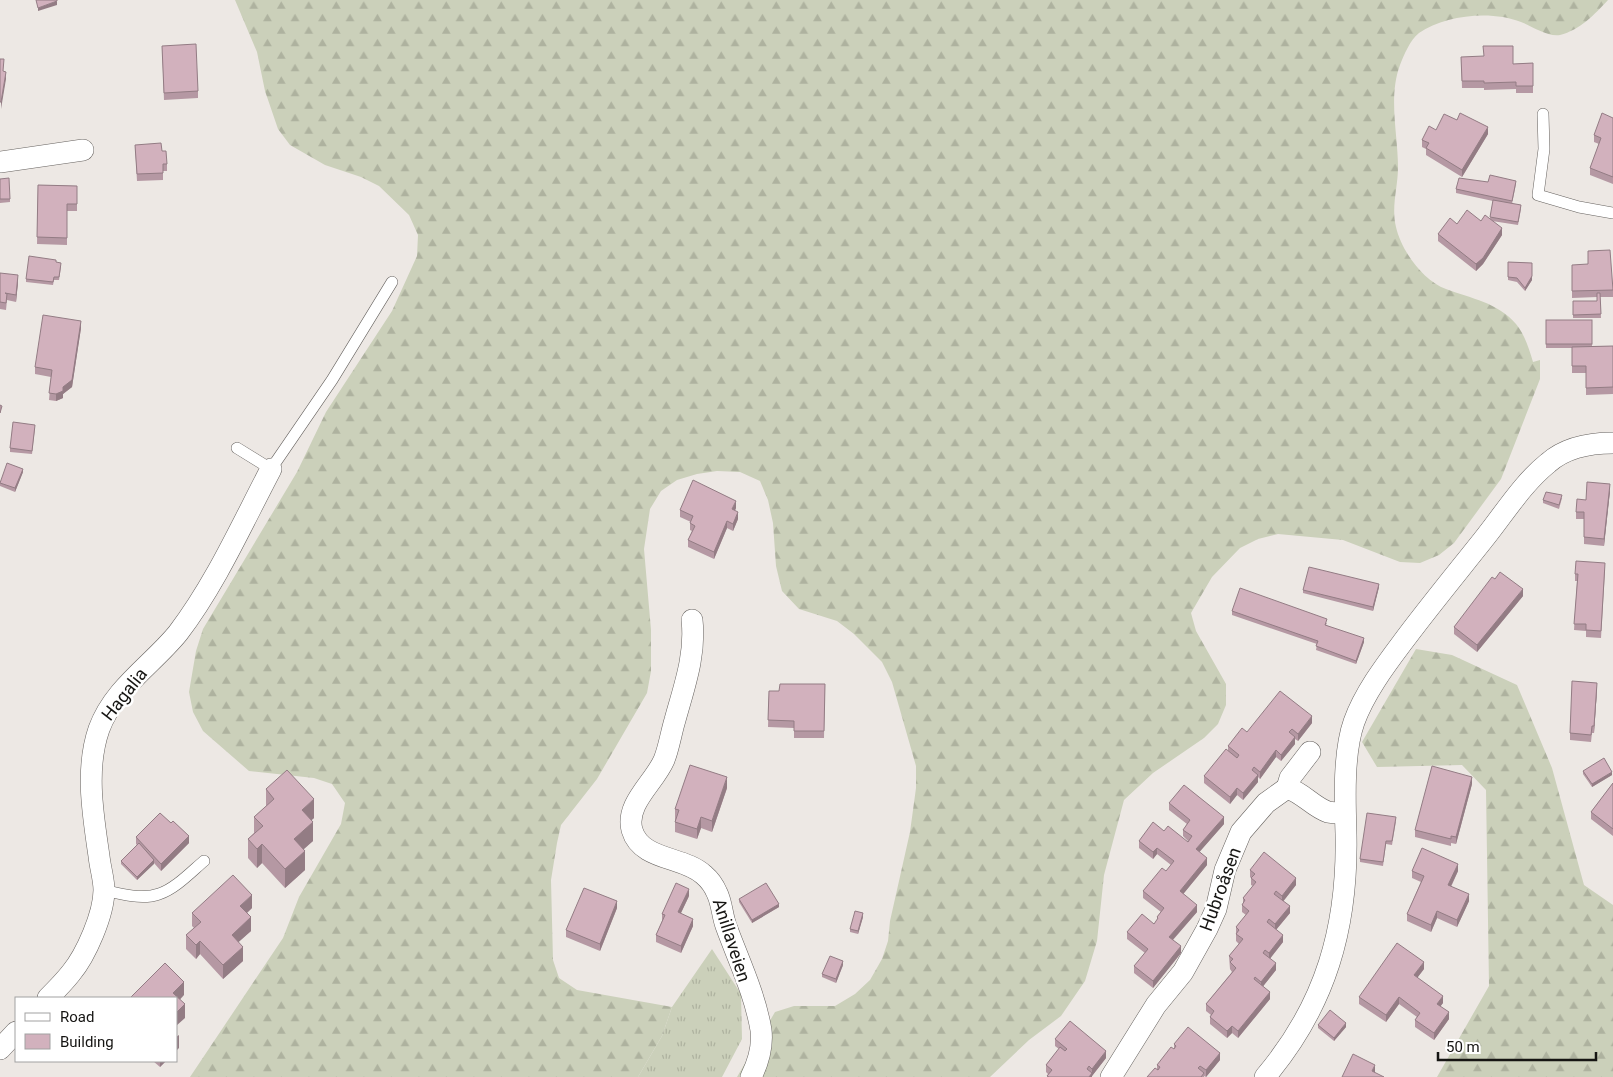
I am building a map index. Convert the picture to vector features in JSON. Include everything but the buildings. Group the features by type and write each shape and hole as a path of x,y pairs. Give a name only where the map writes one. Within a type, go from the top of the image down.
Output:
{"street":[{"path":"0,162 84,150"},
{"path":"1265,1077 1301,1030 1330,964 1344,895 1346,833 1344,813 1354,723 1367,696 1396,652 1537,473 1548,462 1574,448 1613,443"},
{"name":"Hagalia","path":"49,997 72,973 87,947 104,890 91,786 92,762 100,727 127,685 176,635 197,606 271,469"},
{"name":"Anillaveien","path":"692,620 694,634 692,659 664,760 652,782 634,806 631,816 632,829 635,838 644,848 702,872 712,883 718,895 725,923 756,1010 761,1030 762,1048 759,1062 751,1077"},
{"path":"1310,752 1290,778 1287,788 1296,790 1328,812 1344,813"},
{"name":"Hubroåsen","path":"1111,1077 1156,1005 1183,972 1207,929 1216,909 1225,870 1241,832 1266,803 1287,788"},
{"path":"0,1049 15,1033"}],"lane":[{"path":"1544,114 1544,148 1538,195 1579,207 1613,213"},
{"path":"237,448 271,469 332,380 392,282"},
{"path":"104,890 132,896 159,894 182,880 204,861"}],"green space":[{"path":"235,0 1608,0 1581,25 1560,35 1545,33 1509,18 1482,15 1469,16 1442,22 1419,33 1405,52 1396,77 1394,103 1398,175 1394,212 1399,236 1408,255 1421,272 1437,285 1484,302 1501,311 1519,328 1533,362 1540,360 1540,379 1501,479 1454,543 1439,555 1420,563 1400,562 1343,540 1278,534 1258,539 1240,548 1212,577 1191,613 1196,631 1226,684 1226,705 1218,724 1204,738 1153,773 1124,800 1104,875 1097,941 1085,981 1061,1016 1029,1040 990,1077 737,1077 775,1012 794,1006 835,1006 855,994 870,980 882,959 888,941 890,921 910,832 916,788 916,766 892,682 882,662 854,634 837,621 799,609 782,591 776,566 773,523 768,500 760,481 740,472 717,471 677,480 661,491 650,509 644,549 651,630 651,671 647,693 597,779 561,825 551,880 553,960 559,978 577,990 672,1007 662,1036 638,1077 190,1077 283,938 299,897 341,824 345,803 332,784 314,778 249,771 203,731 193,712 189,692 196,651 203,629 297,472 326,412 392,311 417,256 418,235 409,215 379,186 361,177 325,165 290,145 278,129 265,91 257,52"},
{"path":"1416,649 1452,655 1517,685 1552,768 1584,885 1613,905 1613,1077 1437,1077 1489,986 1486,790 1462,765 1377,767 1362,742"},
{"path":"712,949 741,994 742,1039 722,1077 638,1077 662,1036 672,1007"}]}
